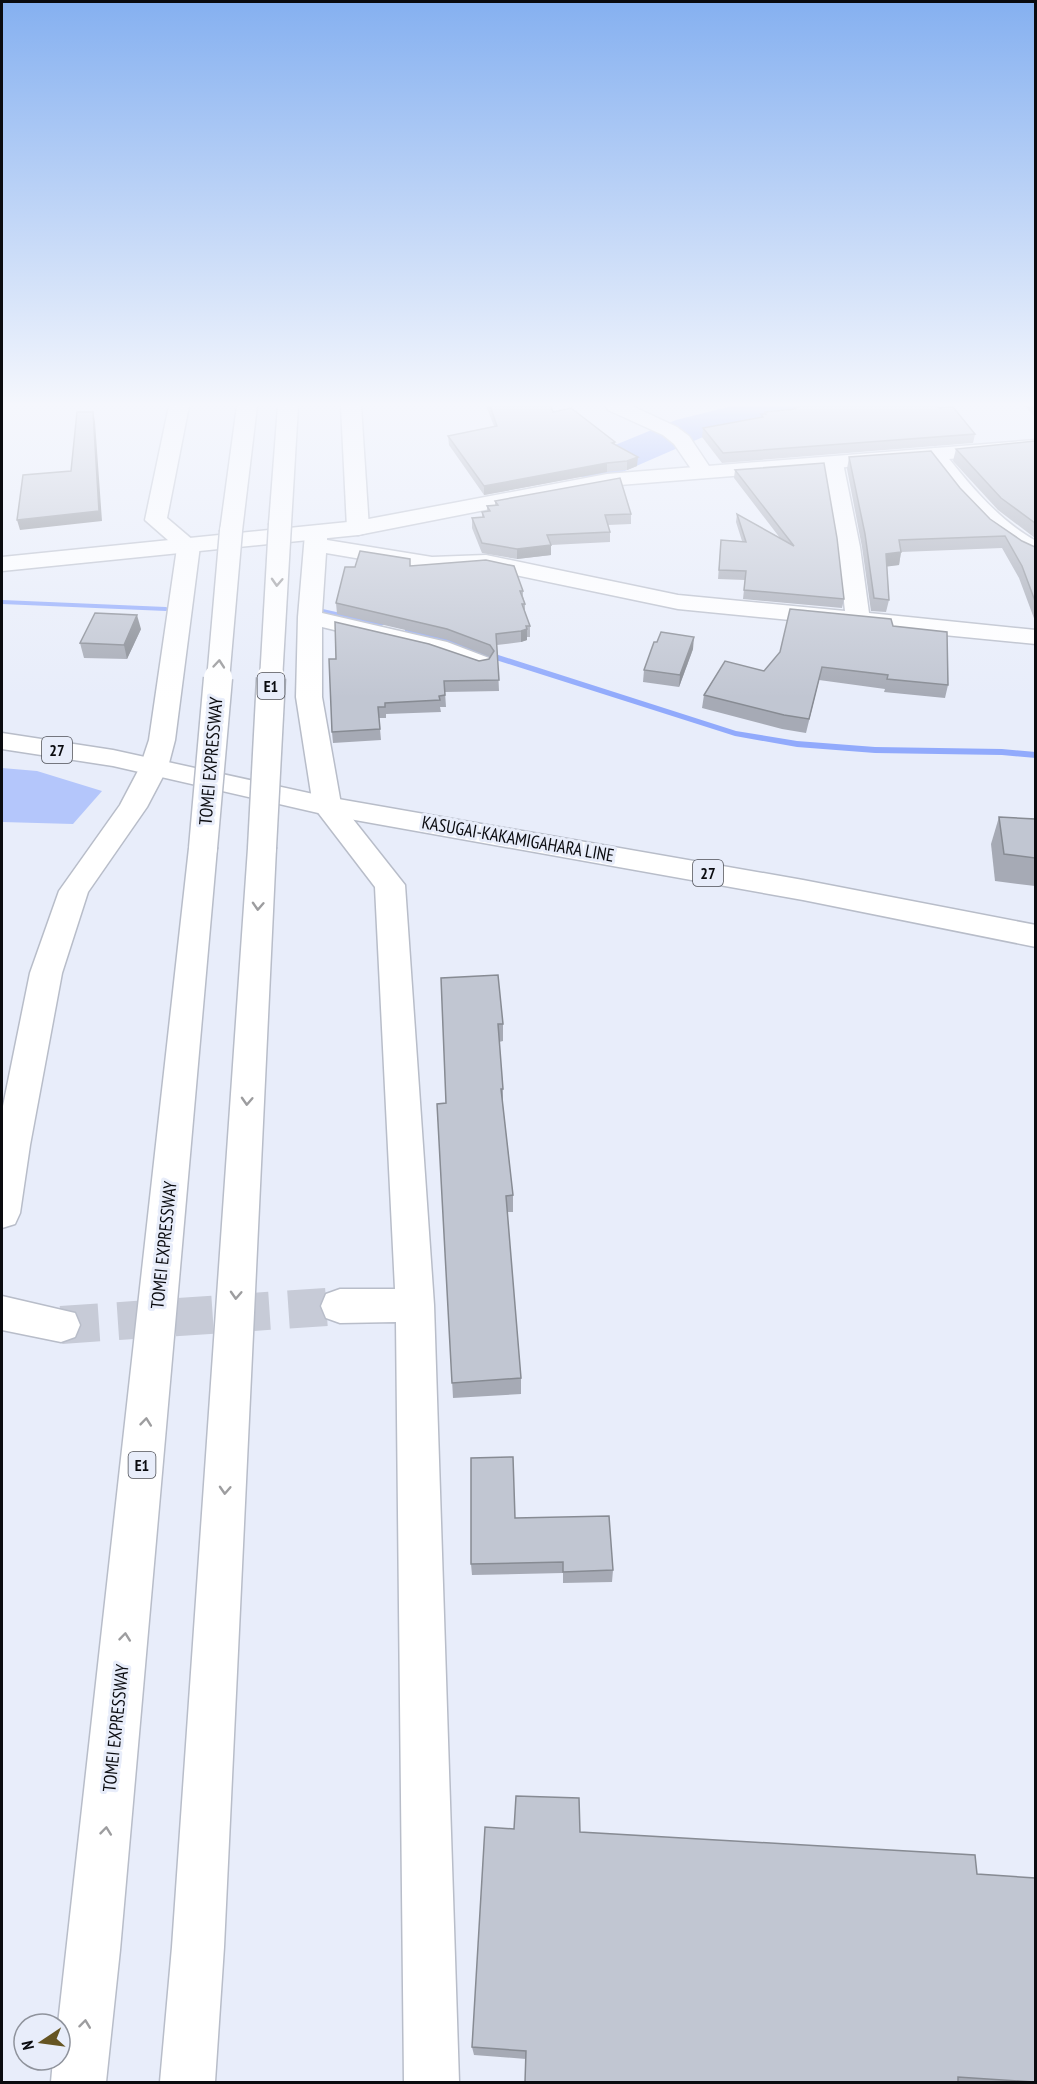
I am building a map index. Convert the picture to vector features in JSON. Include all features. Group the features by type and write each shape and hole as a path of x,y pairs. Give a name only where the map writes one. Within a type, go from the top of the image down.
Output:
{"main road":[{"path":"159,503 156,520 189,546"},
{"name":"TOMEI EXPRESSWAY","path":"78,2082 94,1950 203,848 235,503"},
{"name":"E1","path":"187,2082 198,1947 281,503"},
{"path":"357,503 358,528"},
{"path":"2,564 189,546 316,539 358,528 486,503"},
{"path":"841,503 858,618"},
{"path":"974,503 1035,551"},
{"path":"316,539 432,564 486,562 678,602 1035,637"},
{"path":"316,539 310,617 309,697 327,806 390,885 398,990 415,1305 431,2082"},
{"path":"2,1213 12,1145 46,973 74,891 133,807 154,767 162,740 189,546"},
{"path":"310,617 438,647 480,663"},
{"name":"KASUGAI-KAKAMIGAHARA LINE","path":"2,741 113,758 327,806 803,890 1035,936"},
{"path":"340,1306 415,1305"},
{"path":"2,1313 61,1325"}],"shaded area":[{"path":"2,768 37,771 102,791 73,824 2,822"}],"building":[{"path":"19,503 99,503 99,511 17,520"},
{"path":"497,503 628,503 631,514 605,515 610,532 547,535 551,545 517,549 482,543 472,518 484,517 482,512 490,511 487,506 498,505"},
{"path":"761,503 831,503 844,599 744,590 746,571 719,570 721,540 746,542 737,514 794,546"},
{"path":"859,503 975,503 990,519 1035,547 1035,601 1022,566 1005,536 899,540 901,552 886,554 889,600 874,598"},
{"path":"1008,503 1035,503 1035,523"},
{"path":"360,551 410,559 410,566 486,560 514,566 523,591 520,591 525,604 522,604 530,626 526,626 527,629 521,631 496,634 499,680 444,681 445,695 439,696 440,700 385,703 385,707 378,707 380,729 332,732 329,659 336,659 335,622 429,644 479,661 489,659 494,651 490,645 447,629 336,603 345,567 355,567"},
{"path":"790,609 891,619 893,626 947,632 948,685 887,679 888,675 822,667 809,719 704,695 725,661 764,671 780,652"},
{"path":"95,613 137,615 124,645 80,643"},
{"path":"661,632 694,637 680,675 644,670 654,642 657,642"},
{"path":"999,817 1035,819 1035,858 1004,854"},
{"path":"498,975 503,1024 498,1024 503,1089 501,1089 513,1195 506,1196 521,1378 452,1383 437,1104 446,1103 441,978"},
{"path":"513,1457 515,1518 609,1516 613,1570 563,1572 563,1562 471,1564 471,1458"},
{"path":"516,1796 579,1798 580,1832 975,1855 977,1874 1035,1878 1035,2082 958,2077 958,2082 525,2082 526,2051 472,2047 485,1827 514,1829"}],"waterway":[{"path":"2,602 166,609"},
{"path":"308,607 381,624"},
{"path":"408,629 735,733 797,744 875,750 1002,752 1036,755"}],"tunnel":[{"path":"61,1325 340,1306"}]}
